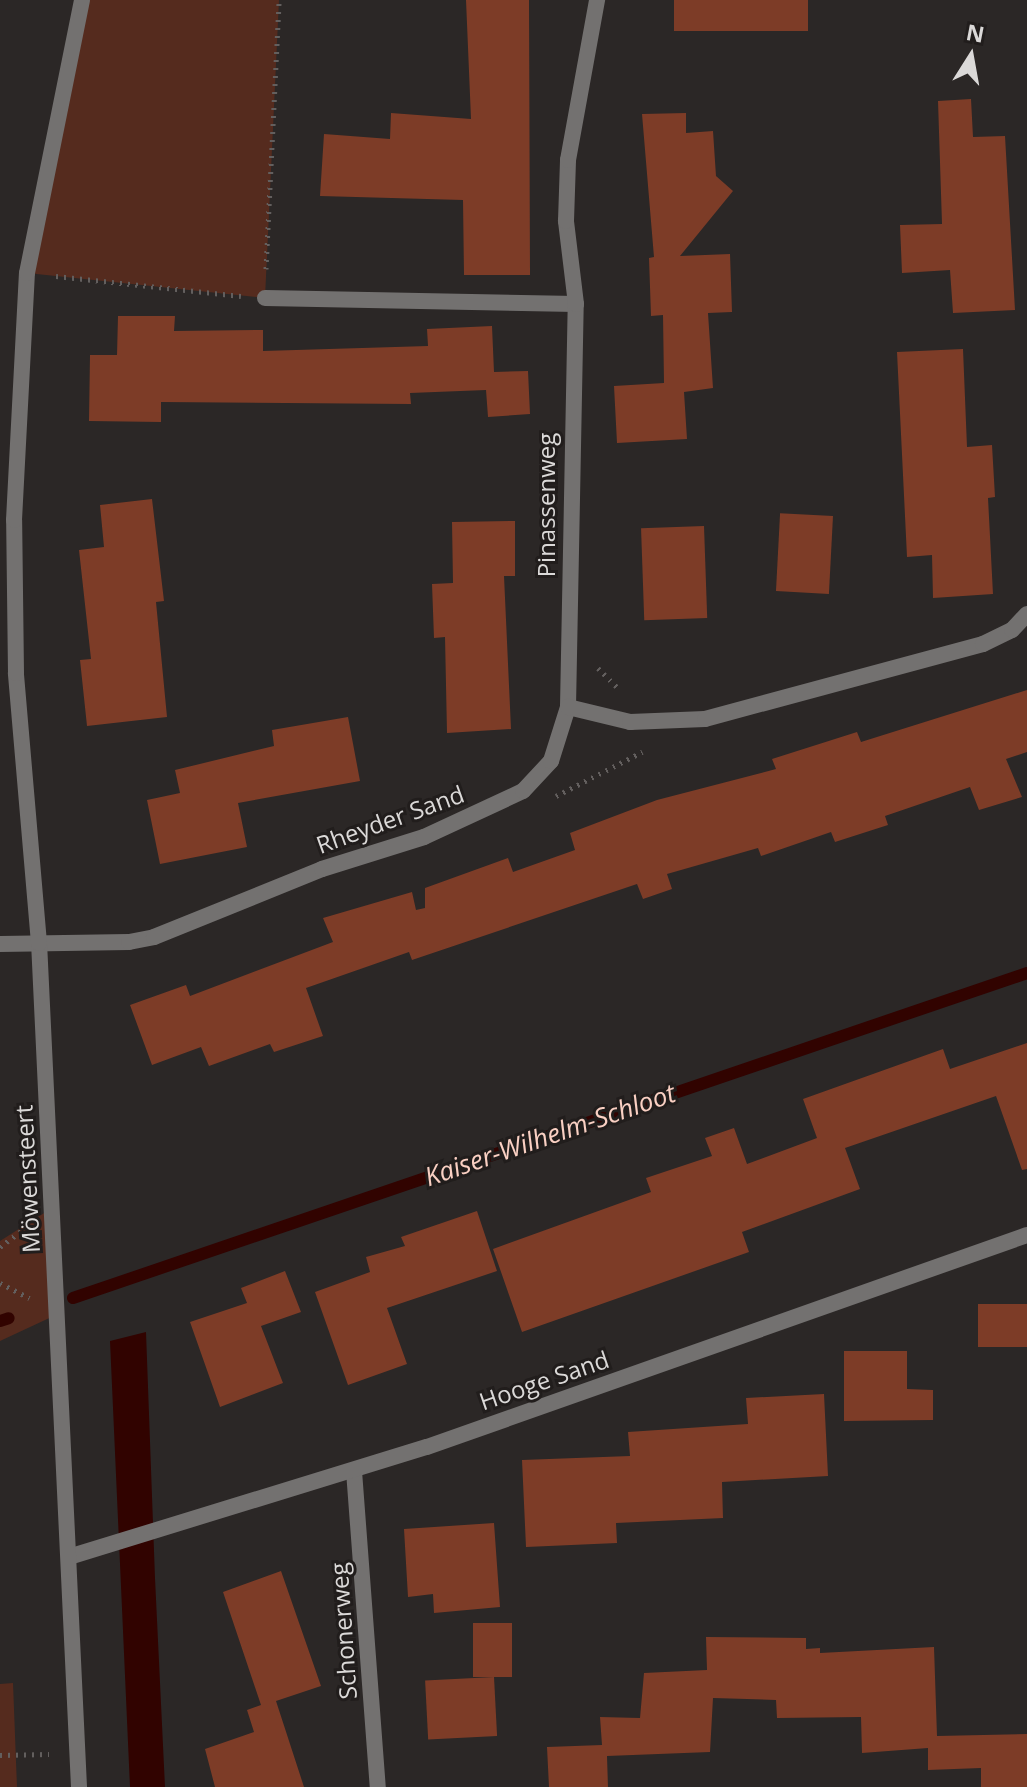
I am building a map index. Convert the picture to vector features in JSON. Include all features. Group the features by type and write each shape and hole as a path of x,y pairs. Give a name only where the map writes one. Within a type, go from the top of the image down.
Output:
{"street":[{"name":"Möwensteert","path":"79,1787 72,1556 39,943 16,673 14,520 27,273 82,0"},
{"name":"Pinassenweg","path":"568,707 576,304 566,221 568,160 597,0"},
{"path":"265,298 576,304"},
{"path":"568,707 630,722 705,719 983,644 1012,630 1027,614"},
{"name":"Rheyder Sand","path":"0,944 129,942 154,937 322,869 424,837 523,791 551,761 568,707"},
{"name":"Hooge Sand","path":"72,1556 163,1526 354,1471 1027,1235"},
{"name":"Schonerweg","path":"354,1471 378,1787"}],"path":[{"path":"27,273 265,298 279,0"},
{"path":"569,626 600,670 650,721"},
{"path":"523,791 563,797 648,748 673,720"},
{"path":"0,1755 78,1753"}],"shaded area":[{"path":"87,0 279,0 265,298 27,273"},
{"path":"52,1208 58,1314 0,1341 0,1241"},
{"path":"146,1332 165,1787 130,1787 110,1341"},
{"path":"13,1683 17,1787 0,1787 0,1684"}],"building":[{"path":"466,0 529,0 530,275 464,275 463,200 320,196 324,134 390,139 391,113 471,119"},
{"path":"674,0 808,0 808,31 674,31"},
{"path":"971,99 973,137 1005,136 1015,310 953,313 950,270 902,273 900,225 942,224 938,101"},
{"path":"686,113 686,133 713,131 716,176 733,191 680,256 730,254 732,312 708,313 713,388 684,392 687,439 617,443 614,386 664,383 663,315 651,316 649,258 654,257 642,114"},
{"path":"118,316 175,316 174,331 263,330 263,351 428,346 427,329 492,326 494,372 528,371 530,414 488,417 486,390 410,393 411,404 161,402 161,422 89,421 90,355 117,355"},
{"path":"963,349 967,447 992,445 995,497 988,498 993,594 933,598 932,555 907,557 897,352"},
{"path":"152,499 164,601 156,602 167,717 87,726 80,660 91,659 79,550 104,547 100,505"},
{"path":"780,513 833,516 829,594 776,591"},
{"path":"515,521 515,576 504,576 511,729 447,733 445,637 434,638 432,584 453,583 452,522"},
{"path":"704,526 707,618 644,620 641,528"},
{"path":"1027,690 1027,752 1006,759 1022,797 979,810 970,787 885,816 888,825 835,842 831,832 761,856 758,848 667,874 672,889 643,899 637,884 412,960 409,952 306,988 323,1036 274,1052 270,1044 209,1066 201,1047 152,1065 130,1005 186,985 190,996 333,942 323,918 412,892 416,910 425,908 425,888 508,858 513,872 575,850 570,833 657,800 776,769 772,759 857,732 861,742"},
{"path":"348,717 360,781 238,803 247,847 160,864 147,800 180,793 175,770 274,746 272,730"},
{"path":"1027,1043 1027,1169 1022,1170 996,1096 845,1148 860,1189 742,1232 749,1252 522,1332 493,1249 651,1192 646,1178 712,1156 705,1138 734,1128 747,1164 817,1138 803,1099 943,1049 950,1069"},
{"path":"477,1211 497,1271 387,1308 407,1364 348,1385 315,1292 370,1272 366,1257 405,1246 401,1237"},
{"path":"285,1271 301,1312 261,1326 283,1383 220,1407 190,1322 247,1303 241,1288"},
{"path":"978,1304 1027,1304 1027,1347 978,1347"},
{"path":"844,1351 907,1351 907,1389 933,1390 933,1420 844,1421"},
{"path":"824,1394 828,1476 722,1482 723,1518 616,1523 617,1543 526,1547 522,1460 630,1456 628,1432 748,1424 746,1398"},
{"path":"494,1523 500,1607 434,1613 433,1594 408,1597 404,1529"},
{"path":"281,1571 321,1686 276,1701 304,1787 215,1787 205,1749 254,1732 247,1710 261,1705 223,1592"},
{"path":"473,1623 512,1623 512,1677 473,1677"},
{"path":"706,1637 806,1638 806,1649 820,1648 820,1653 934,1647 937,1736 1027,1734 1027,1787 981,1787 981,1768 928,1770 928,1748 862,1753 861,1717 777,1718 776,1700 713,1698 710,1752 607,1756 608,1787 549,1787 547,1747 602,1745 600,1717 640,1718 644,1673 707,1670"},
{"path":"494,1677 497,1736 428,1740 425,1681"}],"waterway":[{"name":"Kaiser-Wilhelm-Schloot","path":"73,1298 1027,973"},
{"name":"Kaiser-Wilhelm-Schloot","path":"0,1321 9,1318"}]}
